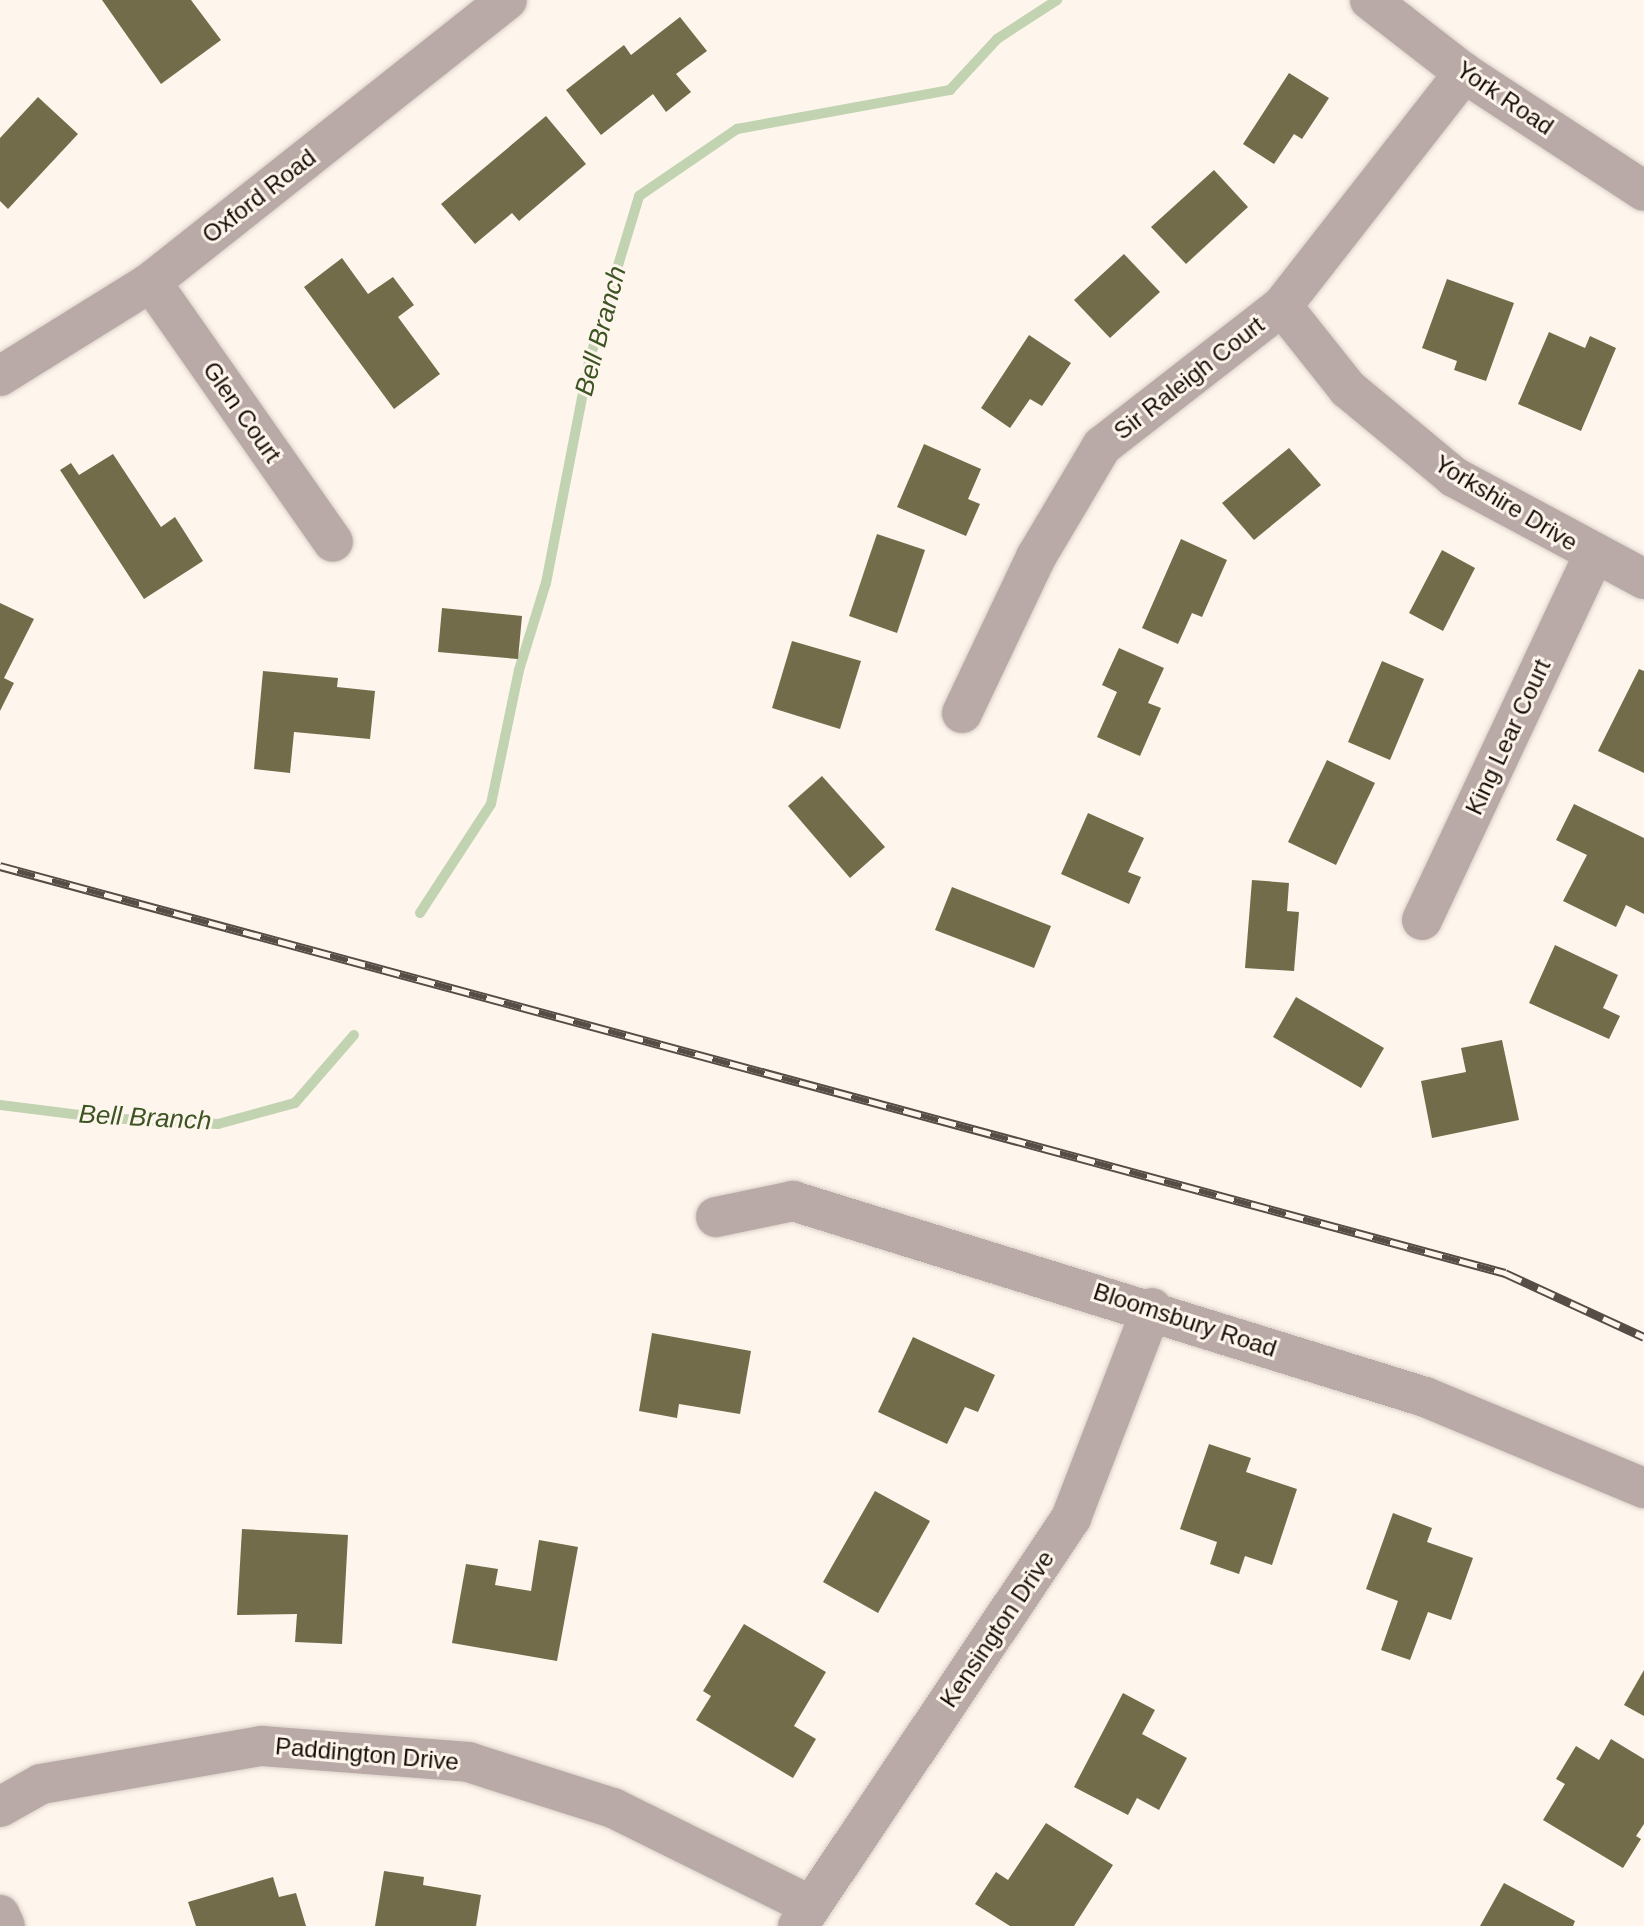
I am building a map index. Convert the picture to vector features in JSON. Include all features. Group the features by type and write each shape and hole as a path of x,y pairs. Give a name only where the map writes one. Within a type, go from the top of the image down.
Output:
{"street":[{"name":"Oxford Road","path":"4,365 151,282 507,0"},
{"name":"York Road","path":"1370,0 1464,73 1644,191"},
{"name":"Sir Raleigh Court","path":"962,713 1036,557 1102,446 1282,306 1464,73"},
{"name":"Glen Court","path":"151,282 333,542"},
{"name":"Yorkshire Drive","path":"1282,306 1348,389 1454,477 1594,555 1644,579"},
{"name":"King Lear Court","path":"1422,920 1594,555"},
{"name":"Bloomsbury Road","path":"716,1217 793,1201 1152,1308 1425,1397 1644,1488"},
{"name":"Kensington Drive","path":"804,1916 1071,1518 1152,1308"},
{"name":"Paddington Drive","path":"0,1807 41,1784 262,1746 468,1762 613,1808 804,1916"},
{"path":"0,1915 5,1926"}],"building":[{"path":"102,0 191,0 221,40 161,84"},
{"path":"680,17 707,51 676,74 691,92 666,112 653,94 601,135 566,90 624,45 631,55"},
{"path":"1289,73 1329,98 1302,139 1294,134 1274,164 1243,144"},
{"path":"38,97 78,134 8,209 0,201 0,138"},
{"path":"546,116 586,164 519,221 512,213 475,244 441,204"},
{"path":"1214,170 1248,207 1186,264 1151,227"},
{"path":"1124,254 1160,292 1110,338 1074,300"},
{"path":"342,258 368,294 393,277 414,305 398,317 440,374 394,409 304,287"},
{"path":"1447,279 1514,303 1486,381 1454,370 1457,361 1422,348"},
{"path":"1549,332 1585,348 1590,336 1616,348 1581,431 1518,404"},
{"path":"1029,335 1071,363 1042,406 1030,399 1010,428 981,408"},
{"path":"924,444 981,469 968,499 980,504 966,536 897,507"},
{"path":"1289,448 1321,485 1254,540 1222,503"},
{"path":"113,454 161,527 175,517 203,561 144,599 60,470 71,463 79,475"},
{"path":"877,534 925,550 897,633 849,616"},
{"path":"1181,539 1227,560 1202,617 1192,613 1178,644 1142,628"},
{"path":"1442,550 1475,568 1443,631 1409,613"},
{"path":"0,603 34,619 4,678 14,683 0,711"},
{"path":"442,608 522,616 518,659 438,652"},
{"path":"792,641 861,661 840,729 772,708"},
{"path":"1119,648 1164,668 1148,703 1161,708 1140,756 1097,737 1117,692 1102,685"},
{"path":"1382,661 1424,679 1390,760 1348,742"},
{"path":"1639,669 1644,671 1644,773 1598,751"},
{"path":"263,671 338,678 337,687 375,691 370,739 294,732 290,773 254,769"},
{"path":"1327,760 1375,783 1336,865 1288,842"},
{"path":"822,776 885,847 850,878 788,806"},
{"path":"1574,804 1644,838 1644,914 1626,905 1616,927 1563,901 1587,855 1556,840"},
{"path":"1088,813 1144,838 1128,872 1141,877 1129,904 1061,874"},
{"path":"1252,880 1289,883 1287,911 1299,912 1294,971 1245,968"},
{"path":"952,887 1051,926 1034,968 935,930"},
{"path":"1555,945 1618,975 1603,1008 1620,1016 1609,1039 1529,1003"},
{"path":"1296,997 1384,1048 1361,1088 1273,1037"},
{"path":"1502,1040 1519,1120 1432,1138 1421,1081 1466,1072 1461,1048"},
{"path":"652,1333 751,1351 740,1414 679,1404 677,1418 639,1411"},
{"path":"913,1337 995,1375 978,1412 965,1407 947,1444 878,1412"},
{"path":"1209,1444 1251,1458 1246,1472 1297,1489 1272,1565 1245,1556 1239,1574 1210,1564 1217,1542 1180,1529"},
{"path":"875,1491 930,1521 878,1613 823,1582"},
{"path":"1393,1513 1432,1528 1427,1542 1473,1558 1451,1620 1428,1612 1410,1660 1381,1650 1398,1601 1366,1589"},
{"path":"242,1529 348,1535 342,1644 295,1642 297,1614 237,1615"},
{"path":"539,1540 578,1547 557,1661 452,1643 466,1564 498,1569 495,1585 531,1591"},
{"path":"744,1624 826,1672 794,1726 816,1739 793,1778 696,1720 711,1696 703,1691"},
{"path":"1644,1670 1644,1716 1624,1705"},
{"path":"1123,1693 1155,1710 1142,1734 1187,1758 1159,1810 1137,1798 1128,1815 1074,1787"},
{"path":"1611,1739 1644,1759 1644,1824 1636,1836 1641,1839 1623,1868 1543,1820 1565,1784 1556,1779 1576,1746 1599,1760"},
{"path":"1046,1823 1113,1865 1074,1926 1010,1926 975,1904 996,1872 1008,1880"},
{"path":"384,1871 424,1877 423,1885 481,1895 476,1926 375,1926"},
{"path":"273,1877 279,1897 296,1893 306,1926 196,1926 188,1902"},
{"path":"1504,1883 1575,1921 1573,1926 1480,1926"}],"waterway":[{"name":"Bell Branch","path":"420,913 491,804 519,670 546,583 589,361 639,196 737,129 950,90 997,39 1057,0"},
{"name":"Bell Branch","path":"0,1105 105,1118 218,1124 295,1103 354,1035"}],"railway":[{"path":"0,866 1505,1273 1644,1337"}]}
